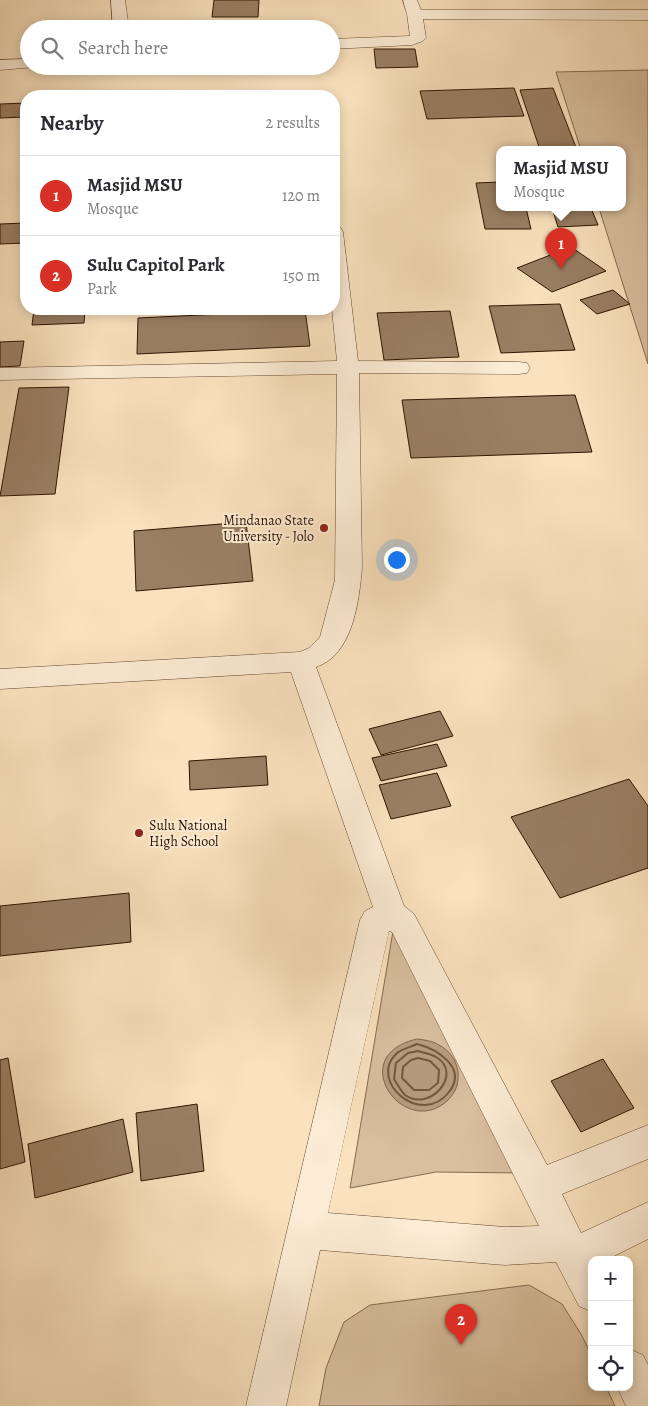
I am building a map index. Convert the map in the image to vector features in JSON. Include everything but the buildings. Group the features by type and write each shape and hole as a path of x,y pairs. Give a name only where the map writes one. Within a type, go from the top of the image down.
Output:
{"street":[{"path":"118,0 120,20"},
{"path":"340,44 412,41 418,38 413,7 648,15"},
{"path":"0,65 20,64"},
{"path":"0,679 302,662 320,655 333,643 348,589 348,367 340,290"},
{"path":"0,374 348,367 519,368"},
{"path":"302,662 390,914 403,923 588,1285"},
{"path":"266,1406 376,920 390,914"},
{"path":"538,1186 648,1142"},
{"path":"306,1230 570,1250 648,1220"},
{"path":"633,1378 647,1406"}],"shaded area":[{"path":"648,70 648,364 600,211 626,211 626,146 580,146 556,72"},
{"path":"394,925 524,1173 436,1172 350,1188"},
{"path":"529,1285 562,1304 588,1348 588,1391 608,1391 615,1406 319,1406 326,1368 344,1322 370,1305"}],"water":[{"path":"417,1039 434,1043 446,1050 456,1063 458,1071 457,1086 453,1093 448,1100 431,1110 415,1110 400,1103 389,1091 383,1077 385,1061 395,1048"}],"place":[{"name":"Masjid MSU","path":"561,269"},
{"name":"Mindanao State University - Jolo","path":"324,528"},
{"name":"Sulu National High School","path":"139,833"},
{"name":"Sulu Capitol Park","path":"461,1345"}]}
